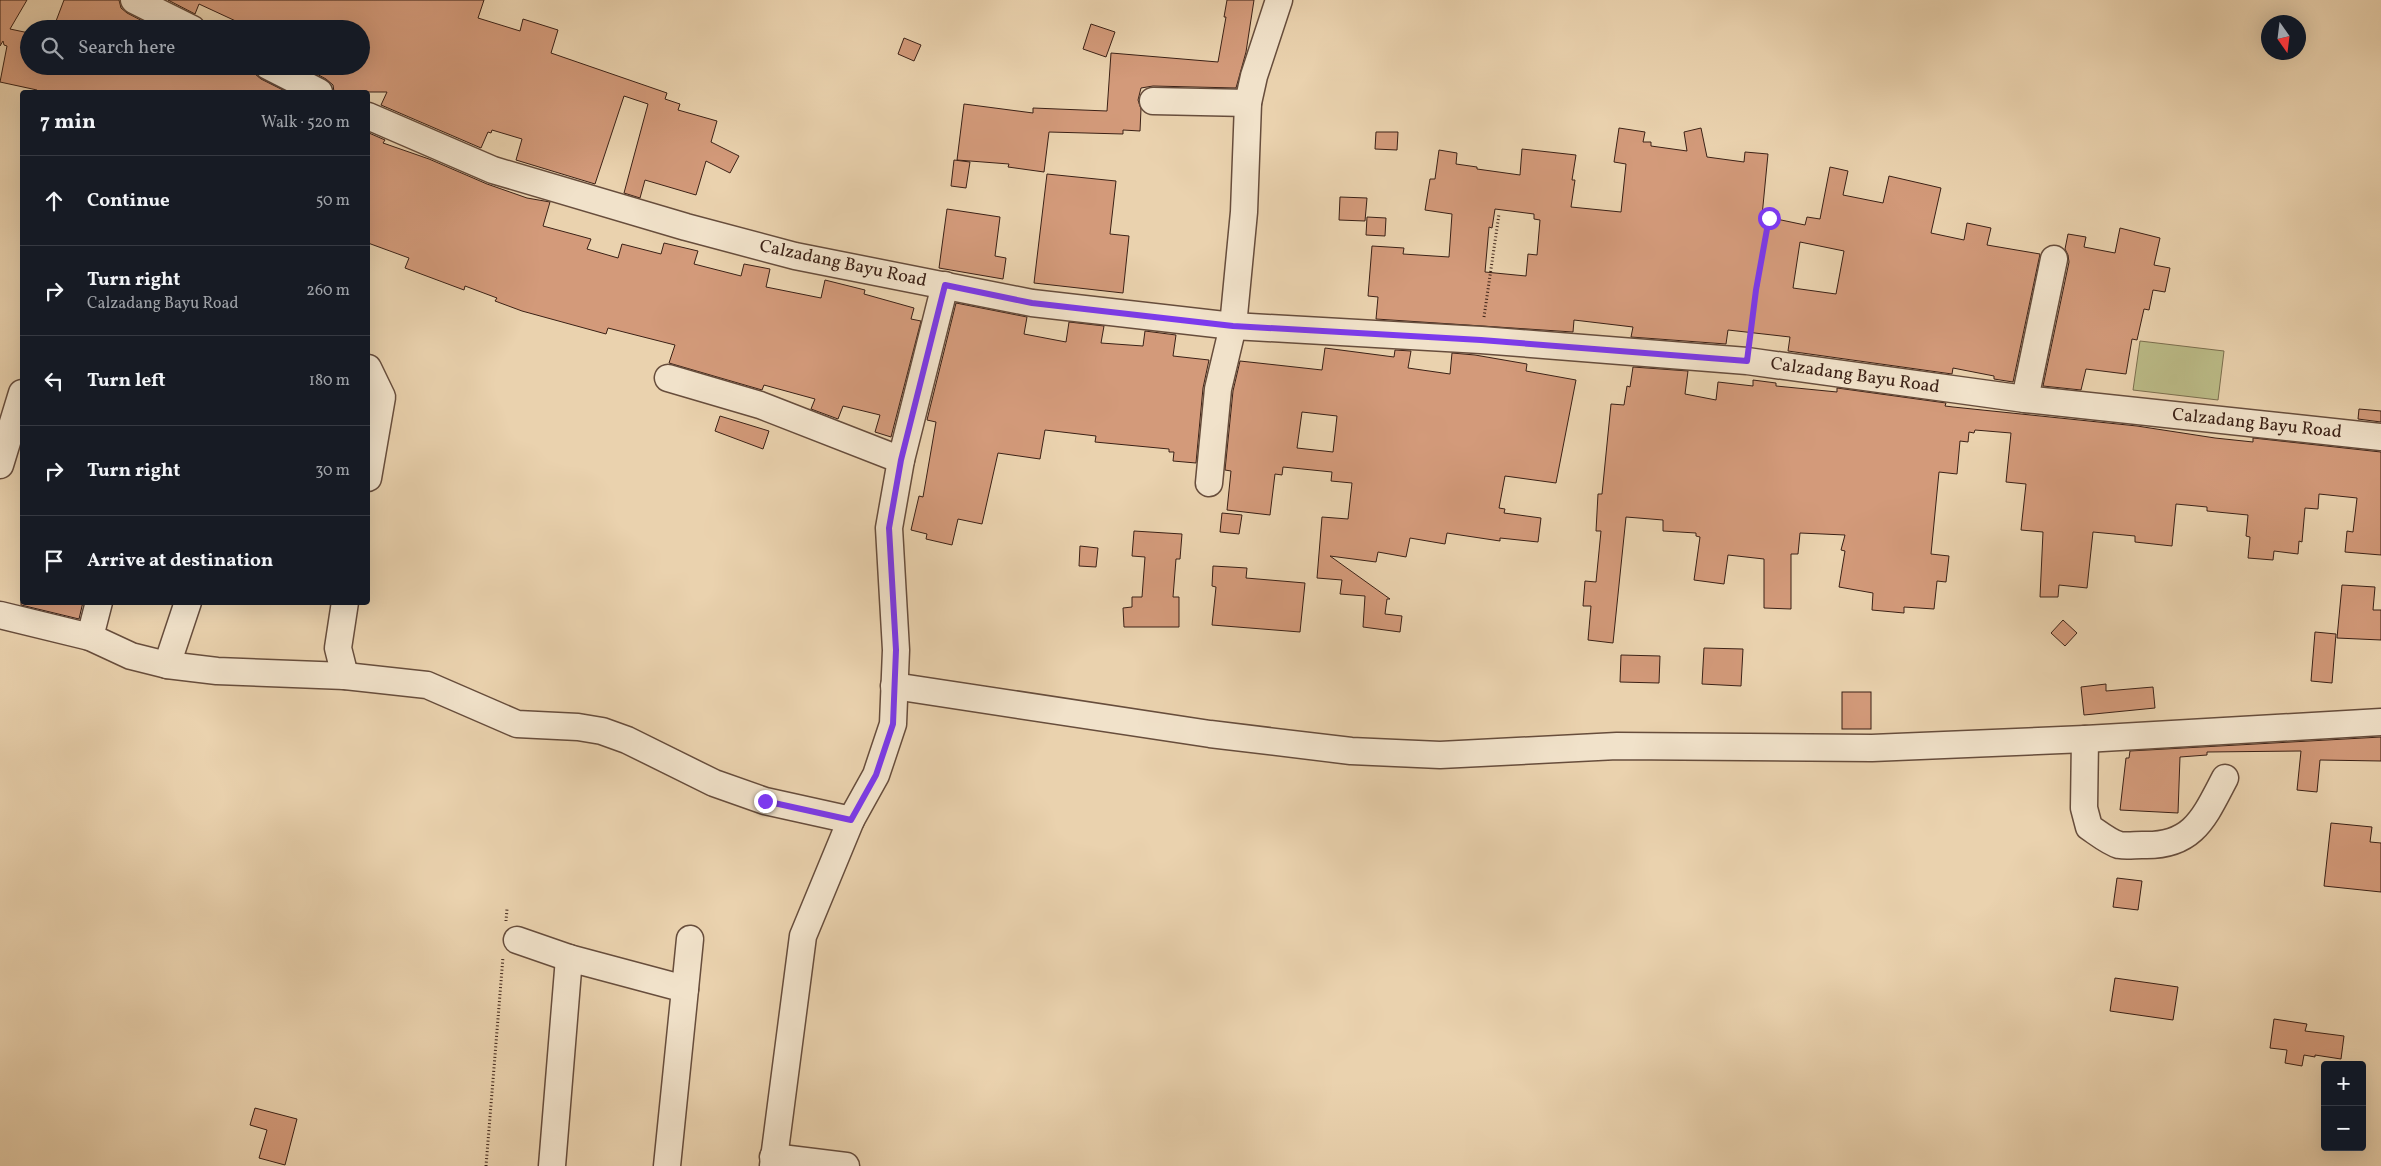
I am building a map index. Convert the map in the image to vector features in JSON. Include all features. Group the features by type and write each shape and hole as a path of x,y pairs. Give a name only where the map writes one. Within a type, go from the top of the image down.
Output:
{"street":[{"path":"134,0 174,20"},
{"path":"1209,483 1218,389 1233,326 1244,212 1248,103 1254,76 1279,0"},
{"path":"286,75 315,90"},
{"path":"1153,101 1248,103"},
{"name":"Calzadang Bayu Road","path":"370,117 493,170 686,227 795,256 1032,303 1233,326 1481,340 1747,361 2025,399 2381,437"},
{"path":"2025,399 2054,259"},
{"path":"846,1166 773,1162 803,936 851,820 864,799 883,756 893,724 896,650 889,528 901,460 945,285"},
{"path":"370,372 382,397 370,466"},
{"path":"668,378 760,404 901,460"},
{"path":"0,465 20,400"},
{"path":"90,637 97,605"},
{"path":"166,665 187,605"},
{"path":"345,605 338,648 345,676"},
{"path":"0,615 90,637 130,656 166,665 217,672 345,676 427,684 517,724 578,727 602,731 626,740 714,782 765,801 851,820"},
{"path":"894,686 1210,734 1351,751 1440,755 1617,746 1872,748 2085,739 2381,722"},
{"path":"2085,739 2084,808 2089,827 2119,845 2155,846 2176,842 2192,832 2205,816 2225,778"},
{"path":"509,939 568,958 684,989"},
{"path":"667,1166 690,939"},
{"path":"552,1166 568,958"}],"path":[{"path":"1481,340 1499,214"},
{"path":"1747,361 1756,290 1769,218"},
{"path":"486,1166 509,939 507,909"}],"green space":[{"path":"2140,341 2224,351 2218,400 2133,390"}],"building":[{"path":"0,0 27,0 10,29 20,31 20,75 256,75 283,90 37,90 0,82 7,46 4,45 3,41 0,46"},
{"path":"64,0 119,0 121,8 141,20 56,20"},
{"path":"168,0 484,0 478,18 520,31 523,19 558,30 551,53 667,93 665,99 680,104 678,110 717,121 711,142 739,156 730,173 706,161 696,195 645,180 640,198 624,193 648,104 624,96 595,184 516,160 522,139 492,130 491,133 488,132 481,148 381,105 387,92 334,90 333,85 319,75 370,75 370,20 234,20 199,4 195,14"},
{"path":"1227,0 1254,0 1246,52 1236,88 1153,86 1141,88 1138,100 1141,109 1140,131 1123,130 1123,134 1049,132 1044,172 1008,167 1009,164 957,160 964,104 1033,113 1033,108 1107,111 1111,53 1218,62"},
{"path":"1091,24 1115,32 1106,57 1083,49"},
{"path":"904,38 921,45 914,61 898,54"},
{"path":"1619,128 1645,132 1643,142 1651,142 1651,146 1687,151 1684,132 1701,128 1707,157 1744,162 1745,152 1768,154 1762,216 1805,225 1807,217 1820,219 1830,167 1848,171 1843,195 1883,203 1889,176 1941,188 1931,233 1964,240 1967,223 1991,228 1987,245 2040,254 2013,382 1994,379 1994,376 1953,368 1952,374 1788,351 1790,337 1728,330 1726,344 1631,337 1633,327 1574,320 1573,332 1376,319 1378,297 1368,296 1372,246 1404,248 1403,254 1449,257 1452,214 1425,210 1430,179 1435,179 1439,150 1457,153 1456,164 1520,175 1522,149 1576,155 1572,180 1575,180 1571,207 1621,212 1626,164 1614,162","holes":["1495,209 1534,214 1534,219 1540,220 1537,255 1528,254 1526,276 1485,272 1489,227 1492,228","1800,242 1844,251 1836,294 1793,288"]},
{"path":"1376,132 1398,132 1397,150 1375,149"},
{"path":"370,133 385,140 383,143 429,159 487,184 527,198 550,202 543,226 591,239 587,249 618,258 622,244 661,254 664,243 698,251 694,264 741,276 744,264 770,269 766,287 821,298 825,280 865,290 864,294 914,308 911,319 921,321 891,437 875,432 880,415 843,406 838,419 811,409 815,399 764,385 762,390 669,363 675,345 608,328 606,334 522,311 495,301 497,298 465,286 464,290 405,268 409,258 370,244"},
{"path":"954,160 970,162 966,188 951,186"},
{"path":"1047,174 1116,181 1110,234 1129,236 1123,293 1034,283"},
{"path":"1340,197 1367,198 1365,221 1339,220"},
{"path":"947,209 1000,217 995,256 1006,258 1003,279 939,268"},
{"path":"1367,217 1386,218 1385,236 1366,235"},
{"path":"2120,228 2160,238 2154,265 2170,268 2165,292 2153,290 2149,310 2144,309 2137,340 2132,339 2126,374 2086,369 2081,390 2043,386 2069,262 2065,249 2068,234 2086,237 2084,247 2115,253"},
{"path":"956,303 1027,317 1024,334 1066,342 1069,322 1104,326 1101,343 1143,346 1145,331 1176,335 1173,356 1209,360 1203,388 1196,463 1173,461 1174,452 1169,452 1169,449 1095,442 1096,436 1045,430 1040,459 998,453 982,524 958,519 952,545 926,539 927,534 911,530 919,496 923,497 936,422 927,420"},
{"path":"1325,348 1394,357 1395,350 1411,351 1408,368 1450,374 1452,353 1527,364 1526,371 1576,380 1556,483 1505,476 1499,508 1505,509 1504,513 1541,518 1538,542 1500,538 1500,541 1447,533 1445,544 1410,538 1406,557 1378,552 1376,562 1330,556 1390,599 1387,599 1385,614 1402,616 1400,632 1363,627 1365,596 1340,594 1342,580 1317,578 1322,517 1348,519 1352,483 1331,481 1332,472 1283,467 1282,475 1275,474 1270,515 1227,510 1231,471 1225,470 1233,391 1240,361 1322,370","holes":["1302,412 1337,416 1333,452 1297,448"]},
{"path":"1633,367 1688,371 1685,394 1716,400 1718,382 1753,386 1753,380 1776,383 1776,386 1837,392 1837,388 1946,403 1945,406 2137,426 2215,438 2253,442 2253,438 2381,452 2381,555 2345,552 2347,531 2353,532 2357,498 2319,494 2318,509 2305,508 2302,542 2299,541 2298,554 2274,551 2273,560 2248,558 2250,537 2246,536 2248,515 2207,511 2207,507 2176,504 2172,546 2135,542 2135,536 2093,532 2087,588 2059,585 2058,597 2040,597 2043,532 2021,530 2026,484 2006,482 2011,433 1975,430 1974,433 1969,432 1968,442 1960,441 1957,474 1939,472 1931,554 1949,556 1946,582 1937,581 1934,609 1904,607 1904,613 1872,610 1873,593 1839,587 1845,551 1841,550 1845,535 1800,533 1798,554 1791,554 1791,609 1764,608 1764,559 1728,555 1724,584 1694,580 1700,537 1696,536 1696,533 1663,531 1663,520 1626,517 1613,643 1588,640 1591,606 1583,606 1585,581 1596,582 1601,531 1596,531 1598,494 1602,494 1611,404 1624,405 1627,386 1630,387"},
{"path":"2359,409 2381,411 2381,422 2358,419"},
{"path":"720,416 769,431 763,449 715,431"},
{"path":"1222,513 1242,515 1239,534 1220,532"},
{"path":"1134,531 1182,534 1180,559 1176,559 1173,597 1179,597 1179,627 1124,627 1123,608 1132,607 1132,597 1142,597 1145,557 1132,556"},
{"path":"1080,546 1098,548 1096,567 1079,566"},
{"path":"1213,566 1247,568 1246,578 1305,583 1300,632 1212,625 1216,587 1212,586"},
{"path":"2342,585 2375,587 2373,610 2381,610 2381,640 2337,638"},
{"path":"21,605 82,605 79,619"},
{"path":"2063,620 2077,633 2065,646 2051,633"},
{"path":"2315,632 2336,634 2332,683 2311,681"},
{"path":"1704,648 1743,649 1741,686 1702,684"},
{"path":"1621,655 1660,656 1659,683 1620,682"},
{"path":"2106,684 2106,691 2153,687 2155,708 2084,715 2081,687"},
{"path":"1842,692 1871,692 1871,729 1842,729"},
{"path":"2381,737 2381,761 2320,760 2317,792 2297,790 2301,751 2207,752 2207,755 2180,757 2178,813 2120,810 2126,758 2129,758 2130,751"},
{"path":"2331,823 2372,827 2370,842 2381,843 2381,892 2324,886"},
{"path":"2117,878 2142,881 2138,910 2113,907"},
{"path":"2115,978 2178,987 2173,1020 2110,1011"},
{"path":"2274,1019 2307,1024 2305,1031 2344,1036 2341,1059 2304,1055 2302,1066 2285,1063 2287,1050 2270,1048"},
{"path":"255,1108 297,1119 285,1165 259,1158 267,1130 250,1125"}],"route":[{"path":"765,801 796,810 851,820 876,775 883,756 893,724 896,650 889,528 901,460 945,285 1032,303 1233,326 1481,340 1747,361 1756,290 1769,218"}]}
